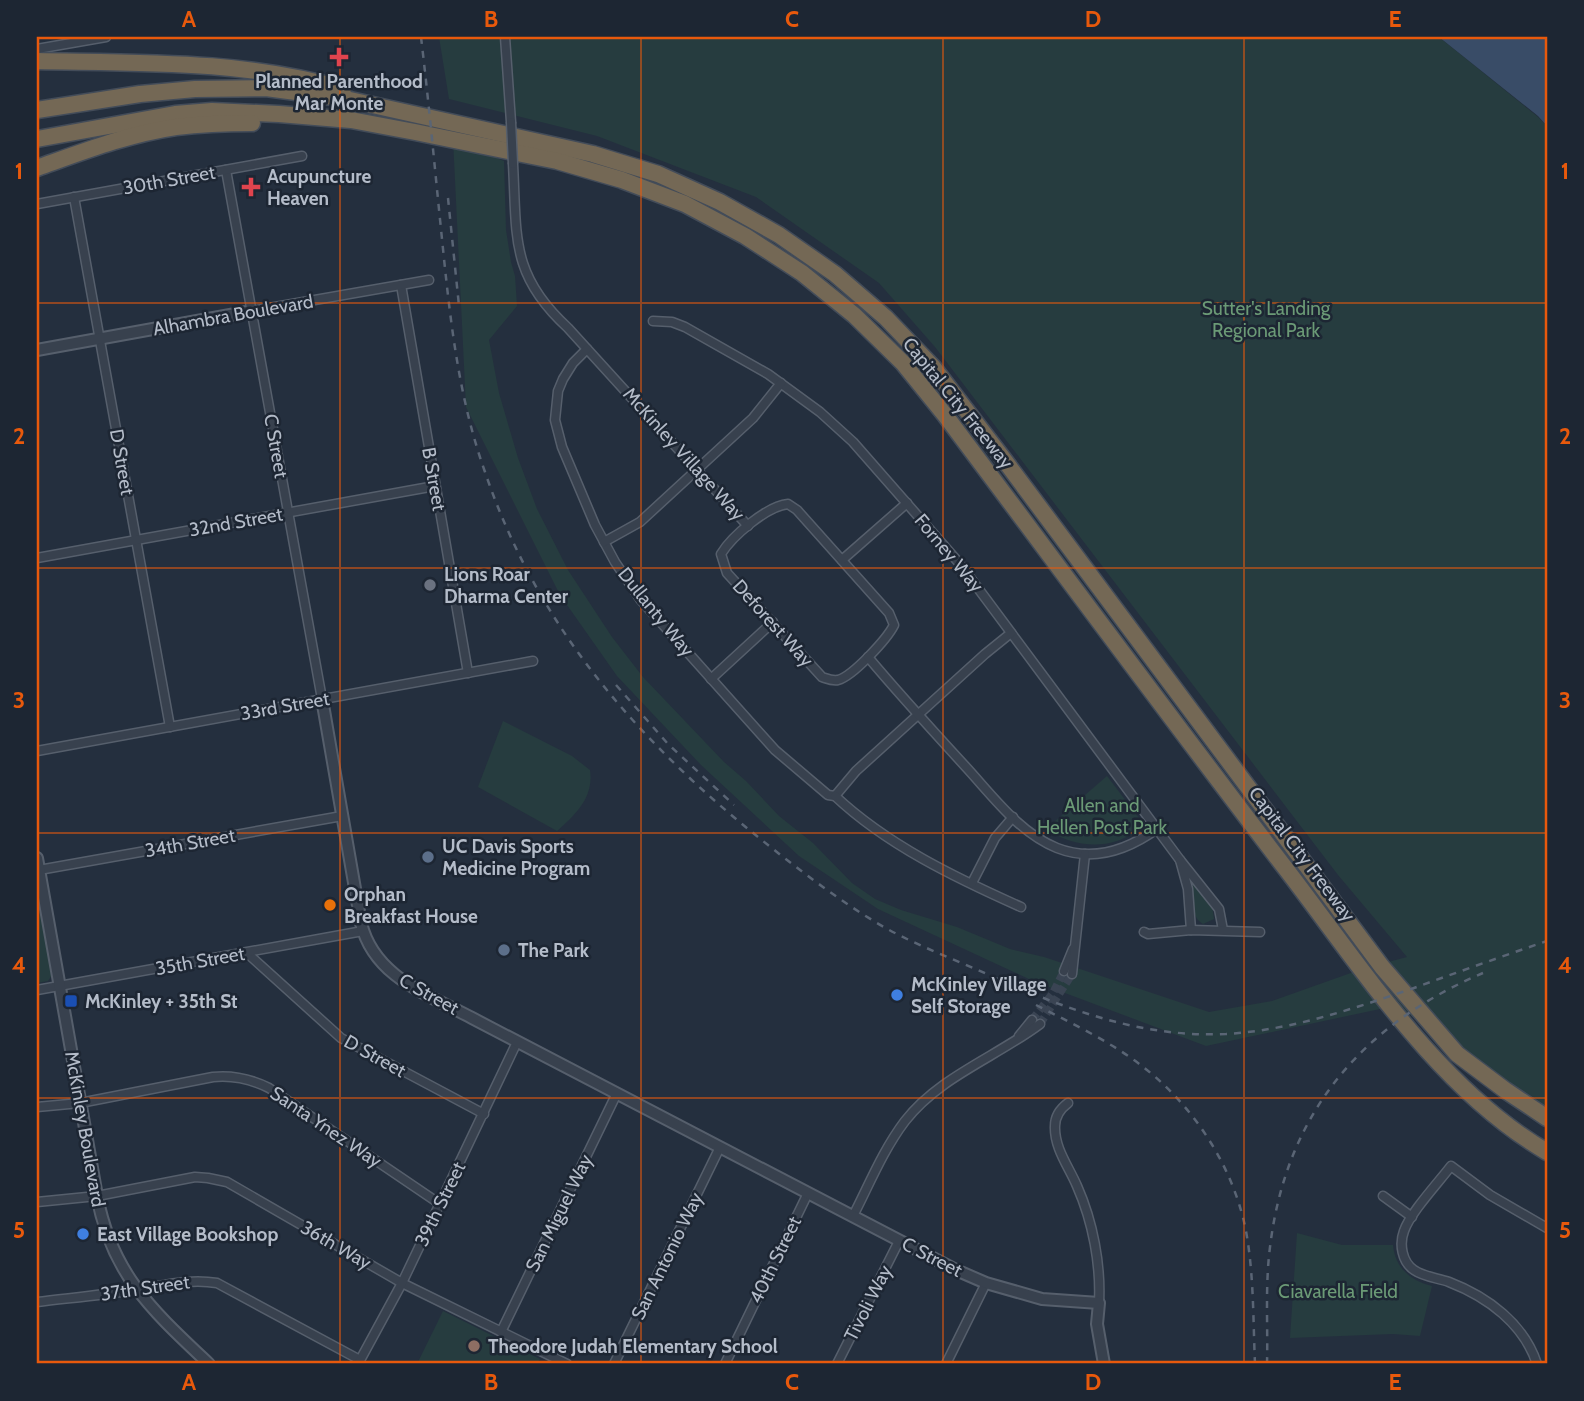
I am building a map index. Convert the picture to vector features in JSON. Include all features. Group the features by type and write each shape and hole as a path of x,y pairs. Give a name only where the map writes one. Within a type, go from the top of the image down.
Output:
{"highway":[{"path":"37,61 186,64 233,68 313,81 342,89 380,105"},
{"name":"Capital City Freeway","path":"37,110 140,94 230,88 307,93 380,105 593,154 658,174 720,202 779,235 835,274 886,318 933,367 1382,967 1457,1054 1547,1118"},
{"name":"Capital City Freeway","path":"37,139 136,119 212,111 351,120 557,161 622,180 685,204 745,236 802,273 855,315 902,363 945,415 1252,824 1414,1034 1484,1106 1547,1153"},
{"path":"37,168 114,141 177,127 294,122 415,132"}],"street":[{"path":"46,37 48,47"},
{"path":"37,49 106,37"},
{"name":"McKinley Village Way","path":"505,37 519,246 528,281 542,302 748,526 772,509 788,504 842,560 889,612 894,625 888,638 868,657"},
{"name":"30th Street","path":"37,204 302,156"},
{"name":"C Street","path":"226,170 363,931 376,957 395,976 517,1042 956,1270 986,1283 1042,1299 1099,1303"},
{"name":"D Street","path":"74,197 170,727"},
{"name":"Alhambra Boulevard","path":"37,350 429,280"},
{"name":"B Street","path":"401,285 468,673"},
{"name":"Forney Way","path":"653,321 672,322 685,327 768,374 820,412 853,442 960,564 1219,909 1223,930"},
{"name":"Dullanty Way","path":"587,349 573,363 563,379 558,391 555,420 562,447 585,503 604,542 640,599 775,750 828,795 835,796 860,819 943,869 1021,907"},
{"path":"604,542 640,522 753,418 780,383"},
{"name":"32nd Street","path":"37,558 435,486"},
{"path":"842,560 907,503"},
{"name":"Deforest Way","path":"748,526 725,547 721,554 723,565 727,573 822,677 830,680 841,679 868,657"},
{"path":"711,679 773,622"},
{"path":"835,796 856,771 1012,633"},
{"path":"868,657 1013,817 1056,848 1084,854 1112,852 1127,847 1158,828"},
{"name":"33rd Street","path":"37,751 533,661"},
{"name":"34th Street","path":"39,870 342,816"},
{"path":"972,883 995,838 1013,817"},
{"path":"1068,973 1076,940 1084,854"},
{"name":"McKinley Boulevard","path":"37,858 106,1236 119,1263 154,1312 207,1364"},
{"name":"Forney Way","path":"1180,860 1188,889 1191,930"},
{"name":"35th Street","path":"37,990 363,931"},
{"path":"1144,932 1259,932"},
{"name":"D Street","path":"247,953 341,1038 484,1114"},
{"path":"852,1216 888,1147 905,1121 925,1100 954,1077 1018,1038 1036,1022"},
{"name":"39th Street","path":"359,1362 402,1283 517,1042"},
{"name":"Santa Ynez Way","path":"37,1107 80,1103 219,1076 248,1079 270,1088 440,1204"},
{"name":"San Miguel Way","path":"501,1332 617,1093"},
{"path":"1068,1104 1057,1116 1056,1140 1079,1189 1090,1225 1098,1269 1097,1324 1104,1364"},
{"name":"San Antonio Way","path":"614,1364 720,1147"},
{"path":"1537,1364 1528,1343 1515,1326 1494,1307 1453,1284 1415,1271 1408,1264 1401,1245 1405,1228 1451,1166 1490,1195 1547,1228"},
{"name":"36th Way","path":"37,1202 97,1196 188,1178 214,1179 233,1185 402,1283 566,1364"},
{"name":"40th Street","path":"724,1364 808,1193"},
{"path":"1383,1196 1412,1217"},
{"name":"Tivoli Way","path":"837,1364 899,1241"},
{"name":"37th Street","path":"37,1302 185,1282 217,1283 359,1362"},
{"path":"946,1364 986,1283"}],"green space":[{"name":"Sutter's Landing Regional Park","path":"439,37 1439,37 1538,117 1547,126 1547,1115 1521,1112 1399,1005 1206,1046 1033,981 878,909 799,856 701,765 617,676 560,595 466,407 453,139 504,161 506,230 515,276 517,306 489,340 499,393 518,458 537,509 568,570 612,637 643,677 724,762 779,816 813,843 852,883 875,899 901,910 957,927 1010,949 1044,957 1209,1012 1272,1001 1362,969 1407,957 1338,875 935,347 879,283 756,197 597,136 449,99"},
{"path":"503,721 572,756 590,770 591,780 586,797 577,811 557,831 478,787"},
{"name":"Allen and Hellen Post Park","path":"1107,776 1139,818 1145,820 1144,831 1117,841 1090,844 1071,841 1046,829"},
{"path":"1188,873 1212,905 1214,919 1203,924 1192,908"},
{"path":"37,894 52,975 48,981 37,983"},
{"name":"Ciavarella Field","path":"1297,1233 1342,1245 1393,1245 1397,1260 1405,1272 1417,1281 1432,1286 1420,1336 1393,1334 1290,1338"},
{"name":"Theodore Judah Elementary School","path":"443,1311 540,1359 537,1364 417,1364"}],"water":[{"path":"1439,37 1547,37 1547,126 1538,116"}],"tunnel":[{"path":"1032,1020 1053,993 1064,971"},
{"path":"1040,1024 1072,974"}],"railway":[{"path":"421,37 456,357 476,443 505,525 529,575 557,622 622,708 699,787 758,837 842,900 904,938 1075,1010 1164,1031 1226,1034 1298,1023 1414,988 1547,941"},
{"path":"448,198 459,306"},
{"path":"616,685 668,744 734,805"},
{"path":"1267,1364 1270,1247 1279,1199 1293,1155 1312,1116 1337,1080 1366,1047 1400,1019 1439,994 1483,973"},
{"path":"1036,1005 1101,1039 1138,1063 1176,1097 1207,1137 1231,1183 1246,1231 1252,1281 1255,1364"}],"place":[{"name":"Planned Parenthood Mar Monte","path":"339,57"},
{"name":"Acupuncture Heaven","path":"251,187"},
{"name":"Lions Roar Dharma Center","path":"430,585"},
{"name":"UC Davis Sports Medicine Program","path":"428,857"},
{"name":"Orphan Breakfast House","path":"330,905"},
{"name":"The Park","path":"504,950"},
{"name":"McKinley Village Self Storage","path":"897,995"},
{"name":"McKinley + 35th St","path":"71,1001"},
{"name":"East Village Bookshop","path":"83,1234"},
{"name":"Theodore Judah Elementary School","path":"474,1346"}]}
